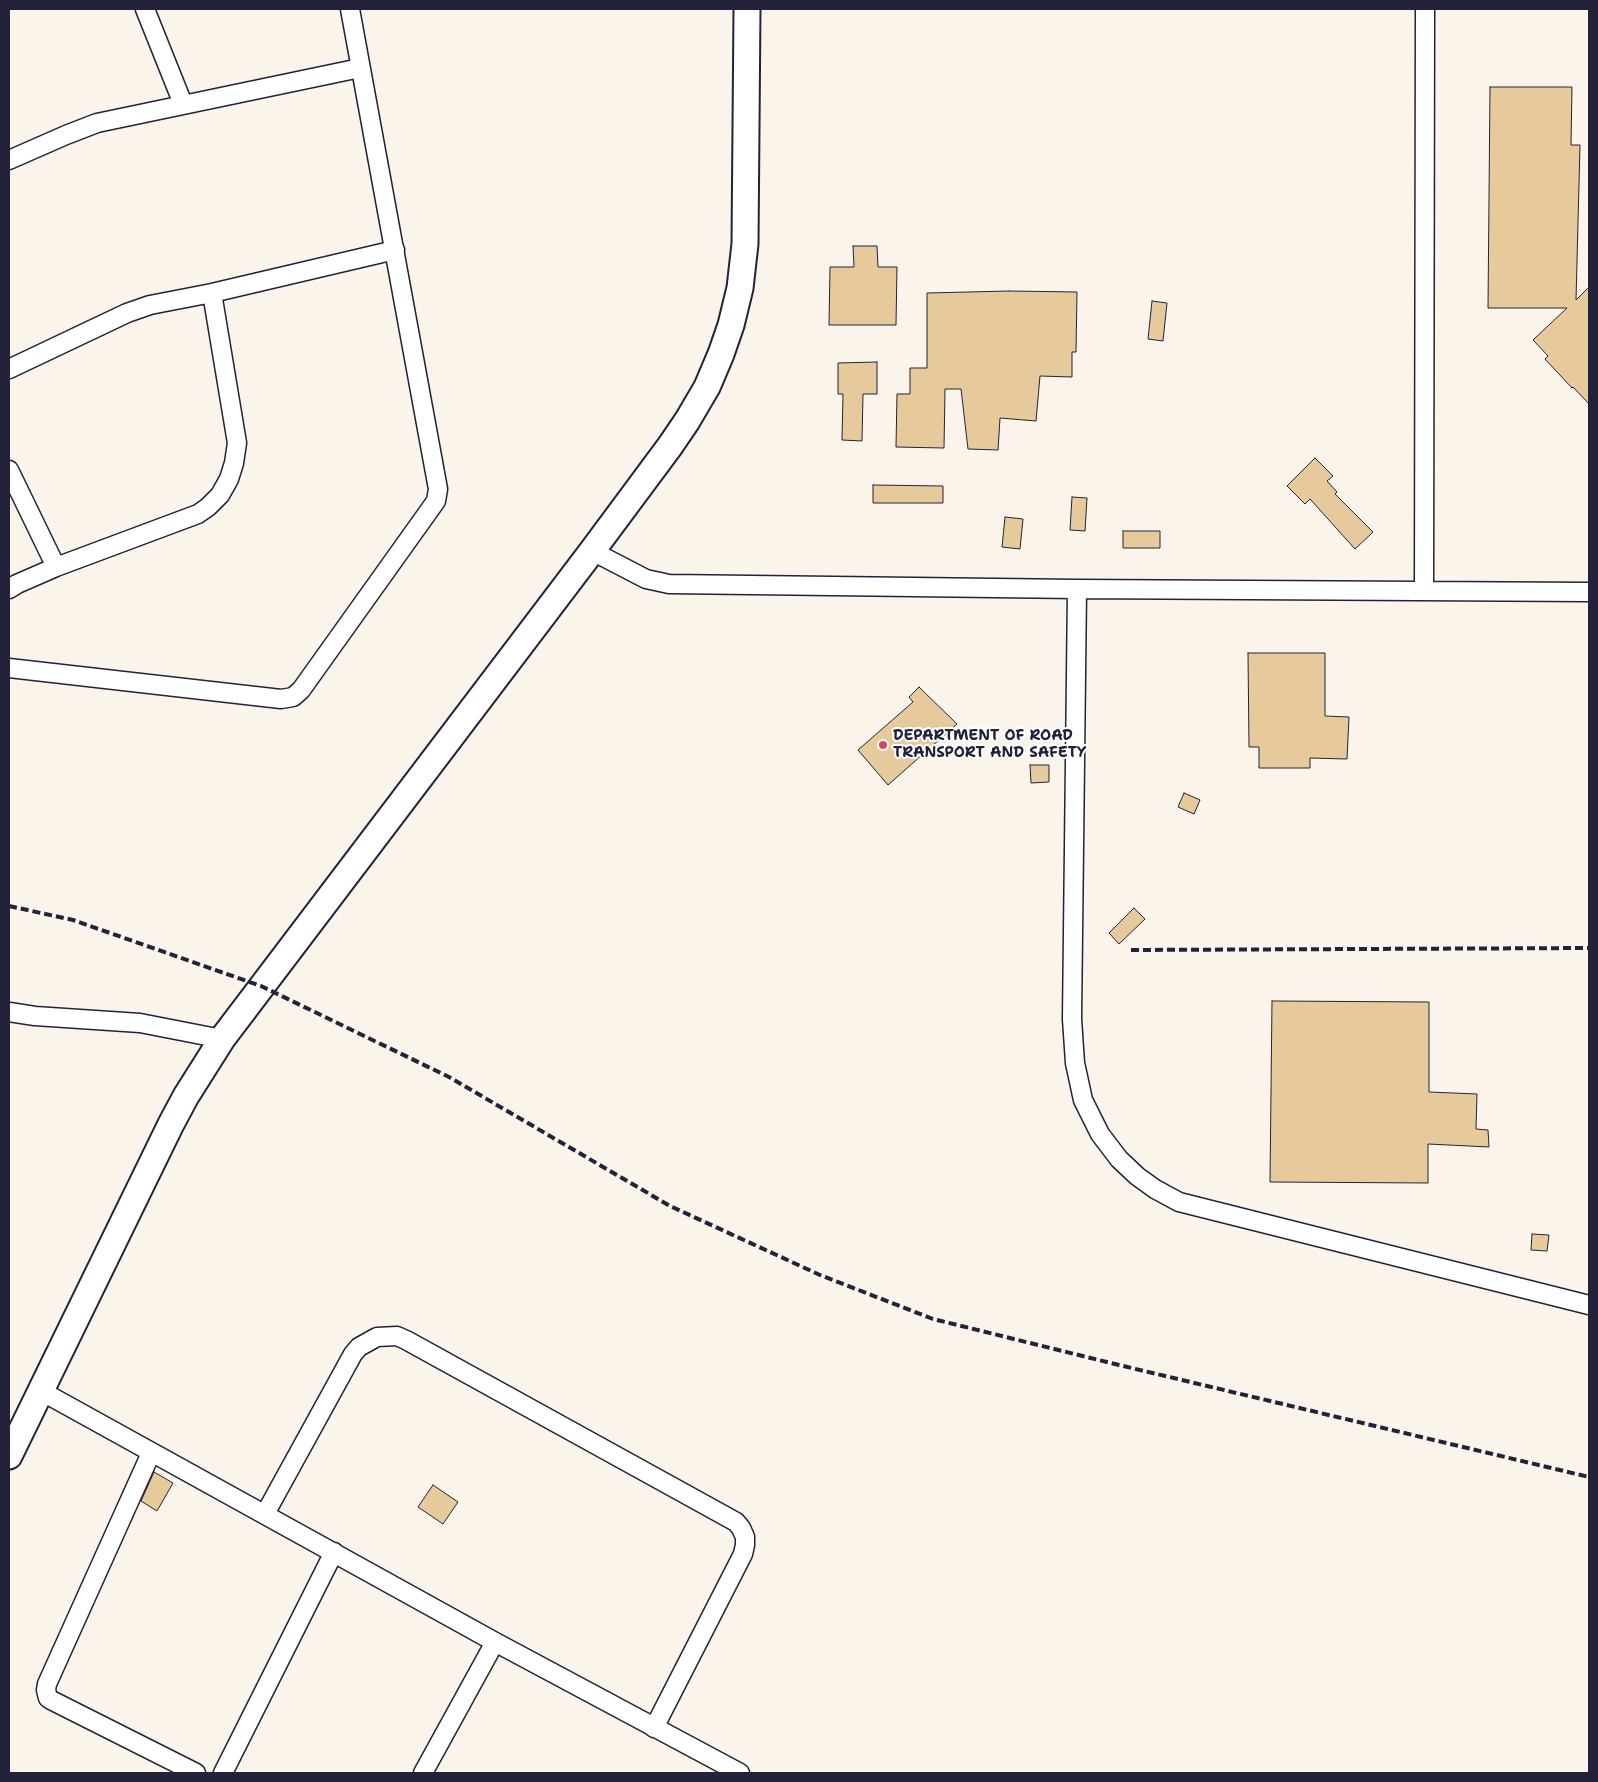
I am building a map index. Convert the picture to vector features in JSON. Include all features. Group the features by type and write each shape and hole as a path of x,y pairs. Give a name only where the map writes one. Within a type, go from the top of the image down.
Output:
{"street":[{"path":"144,9 183,104"},
{"path":"9,668 281,699 293,698 298,695 438,498 438,489 350,9"},
{"path":"9,1456 171,1124 186,1096 222,1039 592,551 670,446 692,414 707,387 731,325 740,288 745,244 748,9"},
{"path":"1424,9 1424,591"},
{"path":"11,154 87,126 183,104 360,68"},
{"path":"9,369 127,313 172,300 212,293 394,250"},
{"path":"9,589 56,567 198,514 220,495 234,463 237,443 212,293"},
{"path":"9,470 56,567"},
{"path":"592,551 646,580 668,584 1589,592"},
{"path":"1077,589 1072,1019 1075,1063 1083,1100 1100,1134 1119,1159 1137,1176 1155,1189 1179,1202 1589,1305"},
{"path":"9,1012 35,1016 140,1023 222,1039"},
{"path":"265,1514 353,1354 359,1347 377,1337 397,1336 406,1340 736,1522 741,1528 745,1537 743,1554 654,1728"},
{"path":"42,1391 495,1642 740,1773"},
{"path":"151,1453 46,1684 46,1690 48,1698 51,1700 196,1773"},
{"path":"223,1773 334,1552"},
{"path":"423,1773 495,1642"}],"building":[{"path":"1490,87 1572,87 1571,145 1580,145 1576,300 1589,287 1589,404 1545,359 1548,356 1533,340 1567,308 1488,308"},
{"path":"853,246 877,246 878,267 897,267 896,325 829,325 830,267 854,267"},
{"path":"1077,292 1076,352 1072,352 1072,377 1040,376 1036,421 1000,418 998,450 968,449 961,389 945,389 944,448 896,447 897,394 910,394 910,368 927,368 927,293"},
{"path":"1152,301 1167,303 1163,341 1148,339"},
{"path":"877,362 877,394 863,394 862,441 842,440 843,394 838,394 838,363"},
{"path":"1315,458 1333,476 1327,481 1337,492 1335,494 1373,532 1355,549 1310,499 1305,504 1287,486"},
{"path":"873,485 943,486 943,503 873,503"},
{"path":"1072,497 1087,498 1085,531 1070,530"},
{"path":"1005,517 1023,519 1020,549 1002,547"},
{"path":"1123,531 1160,531 1160,548 1123,548"},
{"path":"1248,653 1325,653 1325,716 1349,717 1347,759 1310,758 1310,768 1259,768 1259,747 1249,747"},
{"path":"919,687 957,724 888,785 858,750 913,702 909,697"},
{"path":"1030,765 1049,765 1049,782 1031,783"},
{"path":"1184,793 1200,800 1194,814 1178,807"},
{"path":"1134,908 1145,919 1119,944 1109,933"},
{"path":"1272,1001 1429,1002 1429,1092 1477,1094 1476,1129 1488,1130 1489,1147 1428,1144 1428,1183 1270,1182"},
{"path":"1532,1234 1549,1235 1547,1251 1531,1250"},
{"path":"154,1472 173,1483 157,1511 141,1501"},
{"path":"433,1485 458,1502 443,1524 418,1507"}],"railway":[{"path":"9,906 73,920 261,986 449,1077 670,1206 820,1275 933,1319 1589,1477"},
{"path":"1131,950 1589,948"}],"place":[{"name":"DEPARTMENT OF ROAD TRANSPORT AND SAFETY","path":"883,745"}]}
